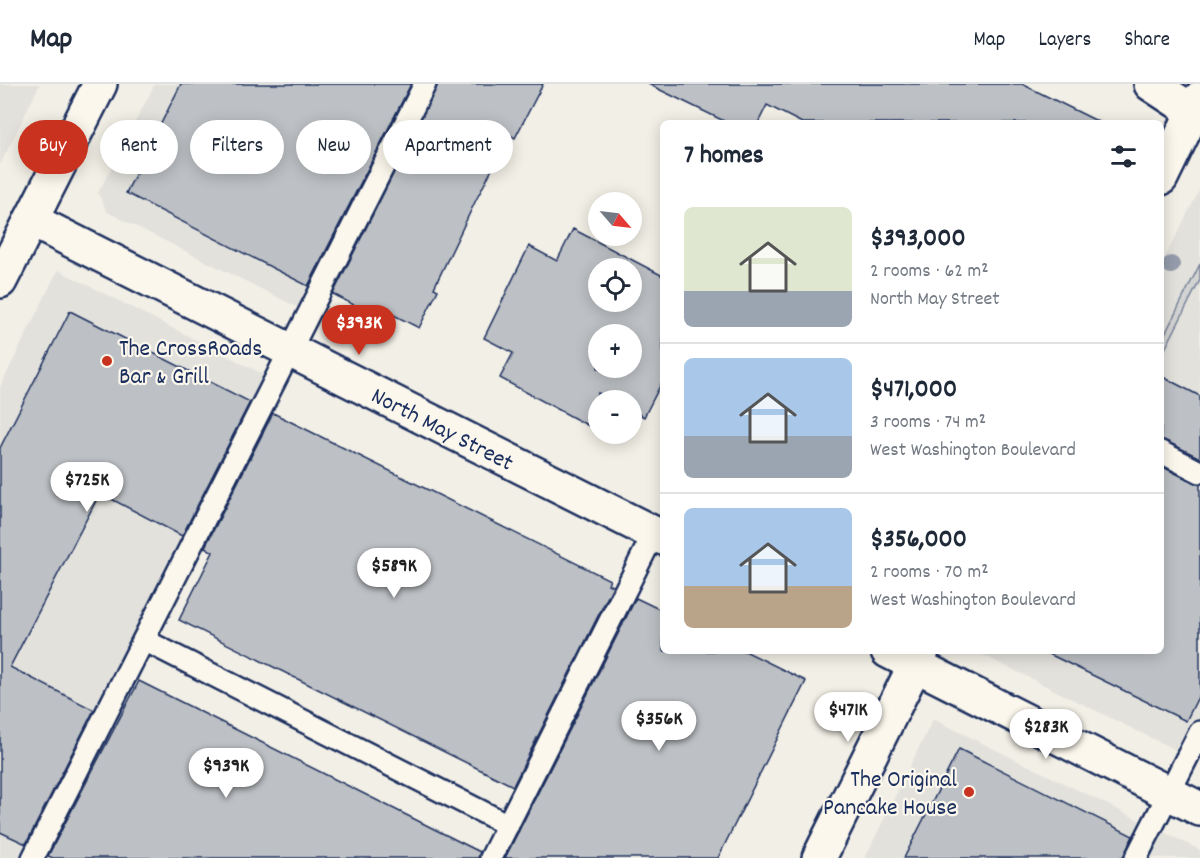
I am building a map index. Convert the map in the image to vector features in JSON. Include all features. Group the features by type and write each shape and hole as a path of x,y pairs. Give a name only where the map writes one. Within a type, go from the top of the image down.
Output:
{"street":[{"path":"0,281 100,84"},
{"path":"1151,84 1198,108 1164,172"},
{"name":"North May Street","path":"31,220 658,536"},
{"path":"819,858 908,655 1200,809"}],"lane":[{"path":"33,858 425,84"},
{"path":"1164,454 1200,472"},
{"path":"491,858 658,536"},
{"path":"144,640 508,825"},
{"path":"1136,858 1200,732"}],"shaded area":[{"path":"0,84 40,84 22,120 18,120 18,129 0,165"},
{"path":"155,84 430,84 412,120 383,120 384,174 313,315 107,212 98,193 108,174 178,174 178,120 136,120"},
{"path":"1200,189 1200,762 981,654 1164,654 1164,259"},
{"path":"1200,264 1200,280 1164,351 1164,336"},
{"path":"58,270 275,380 44,858 0,858 0,387"},
{"path":"933,719 1200,850 1200,858 865,858"}],"building":[{"path":"181,84 411,84 393,120 383,120 383,139 371,162 371,120 296,120 296,174 365,174 308,286 126,193 136,174 178,174 178,120 163,120"},
{"path":"438,84 543,84 515,138 513,137 513,120 420,120"},
{"path":"648,84 1022,84 1095,120 796,120 767,105 760,120 722,120"},
{"path":"393,174 490,174 434,288 438,290 419,328 388,312 384,321 333,294"},
{"path":"573,229 588,237 588,246 606,246 629,258 588,258 588,312 642,312 642,265 660,274 660,386 644,417 642,416 642,390 588,390 588,426 500,378 513,353 484,338 529,246 557,261"},
{"path":"70,311 250,402 182,536 100,493 10,667 94,710 26,844 0,832 0,448"},
{"path":"1164,378 1200,396 1200,458 1164,440"},
{"path":"273,413 610,580 608,584 613,586 513,786 179,620 213,552 205,547"},
{"path":"1164,467 1200,485 1200,693 1186,721 1049,654 1164,654"},
{"path":"636,598 660,610 660,654 751,654 806,681 718,858 505,858"},
{"path":"139,681 480,852 478,858 53,858 48,856"},
{"path":"959,749 1133,836 1123,858 904,858"}],"place":[{"name":"The CrossRoads Bar & Grill","path":"107,361"},
{"name":"The Original Pancake House","path":"969,792"}]}
